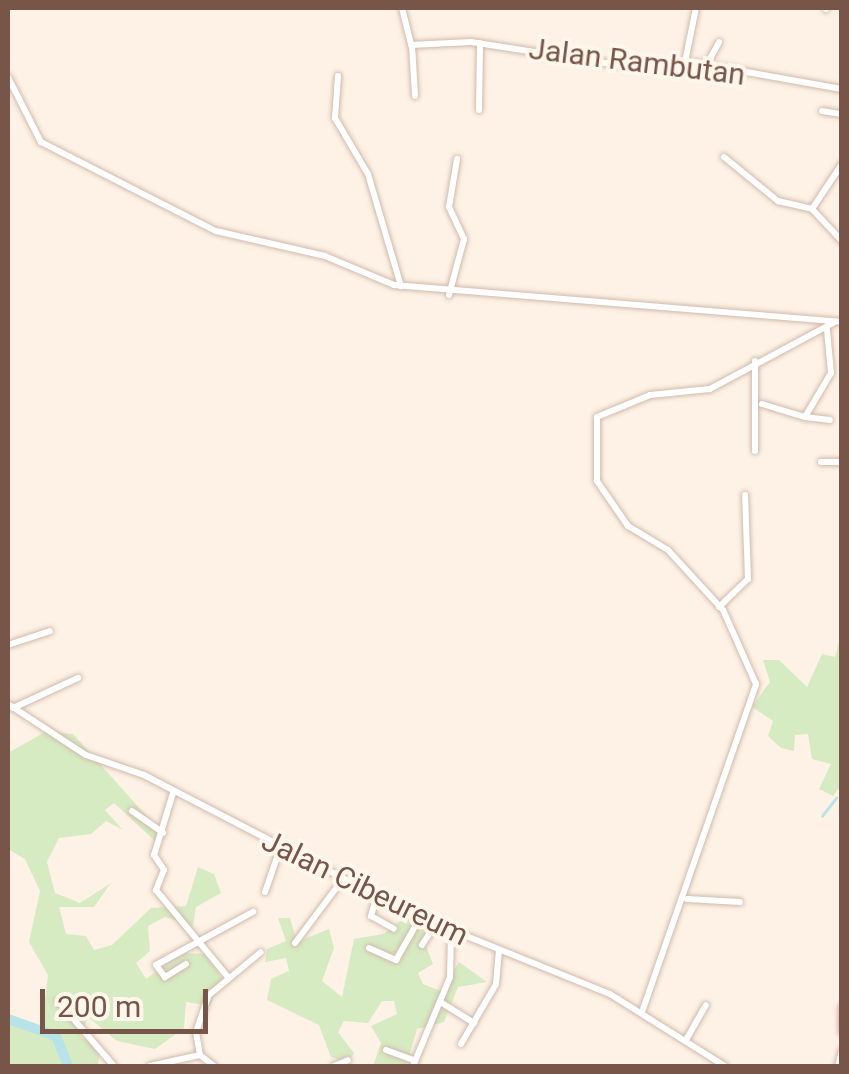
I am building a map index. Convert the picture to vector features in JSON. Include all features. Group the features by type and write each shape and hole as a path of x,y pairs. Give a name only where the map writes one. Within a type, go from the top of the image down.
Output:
{"street":[{"path":"402,8 412,45 415,96"},
{"path":"685,62 696,8"},
{"path":"707,64 720,42"},
{"path":"478,110 480,43"},
{"name":"Jalan Rambutan","path":"412,45 480,43 623,66 707,64 842,89"},
{"path":"338,76 335,118 368,174 401,287"},
{"path":"8,77 41,142 216,231 326,256 401,287 449,295 838,322"},
{"path":"822,111 842,114"},
{"path":"724,157 767,195 812,209 842,241"},
{"path":"449,295 454,252 464,240 450,207 457,159"},
{"path":"812,209 842,164"},
{"path":"642,1012 686,898 756,684 719,607 668,550 628,526 598,480 596,419 650,394 710,389 755,360 838,322"},
{"path":"804,417 830,373 827,330"},
{"path":"755,360 762,404 755,451"},
{"path":"762,404 804,417 830,420"},
{"path":"821,462 842,462"},
{"path":"719,607 727,590 747,582 746,495"},
{"path":"8,645 50,631"},
{"path":"10,706 78,678"},
{"name":"Jalan Cibeureum","path":"10,706 86,755 173,793 434,925 642,1012 725,1066"},
{"path":"173,793 163,833 157,891 228,976"},
{"path":"132,811 163,833"},
{"path":"265,892 280,849"},
{"path":"295,943 343,879"},
{"path":"377,896 370,916 394,929"},
{"path":"686,898 740,902"},
{"path":"186,964 166,977 156,965 218,924 234,930 253,912"},
{"path":"369,948 395,962 420,918"},
{"path":"422,945 434,925"},
{"path":"386,1050 413,1063 442,1003 452,933"},
{"path":"461,1044 496,984 499,951"},
{"path":"200,1055 208,998 228,976 261,952"},
{"path":"58,1001 114,1066"},
{"path":"442,1003 474,1024"},
{"path":"686,1040 706,1005"},
{"path":"842,1007 842,1032"},
{"path":"838,1066 842,1051"},
{"path":"150,1066 200,1055"},
{"path":"200,1055 214,1066"},
{"path":"334,1066 348,1060"}],"green space":[{"path":"841,633 841,786 833,796 819,789 831,764 812,759 808,734 795,735 794,751 781,748 768,736 773,721 752,707 770,682 763,660 779,660 807,687 822,654 835,657"},
{"path":"45,732 73,734 160,831 155,841 114,803 105,810 123,830 106,821 91,834 59,838 47,862 55,893 80,903 111,883 94,907 59,907 66,934 86,936 94,950 112,945 151,908 186,906 198,867 214,874 221,893 196,907 193,926 165,917 148,926 150,951 136,963 146,979 181,953 206,954 222,979 210,1006 186,1002 184,1028 155,1049 117,1041 88,1017 80,1037 100,1048 98,1066 8,1066 8,1022 42,1026 48,975 29,942 40,891 25,859 8,849 8,753"},
{"path":"415,910 437,924 426,946 433,964 418,973 423,984 441,991 459,962 487,982 458,987 444,1022 417,1029 406,1066 373,1066 381,1043 371,1026 397,1014 394,1001 382,1001 368,1023 344,1021 338,1032 354,1053 348,1063 331,1057 319,1025 267,1000 271,979 289,971 286,958 265,962 267,949 286,941 278,918 290,918 297,942 329,929 334,948 322,981 342,997 354,939 383,934"}],"waterway":[{"path":"822,816 836,798"},
{"path":"8,1019 56,1036 68,1066"}]}
